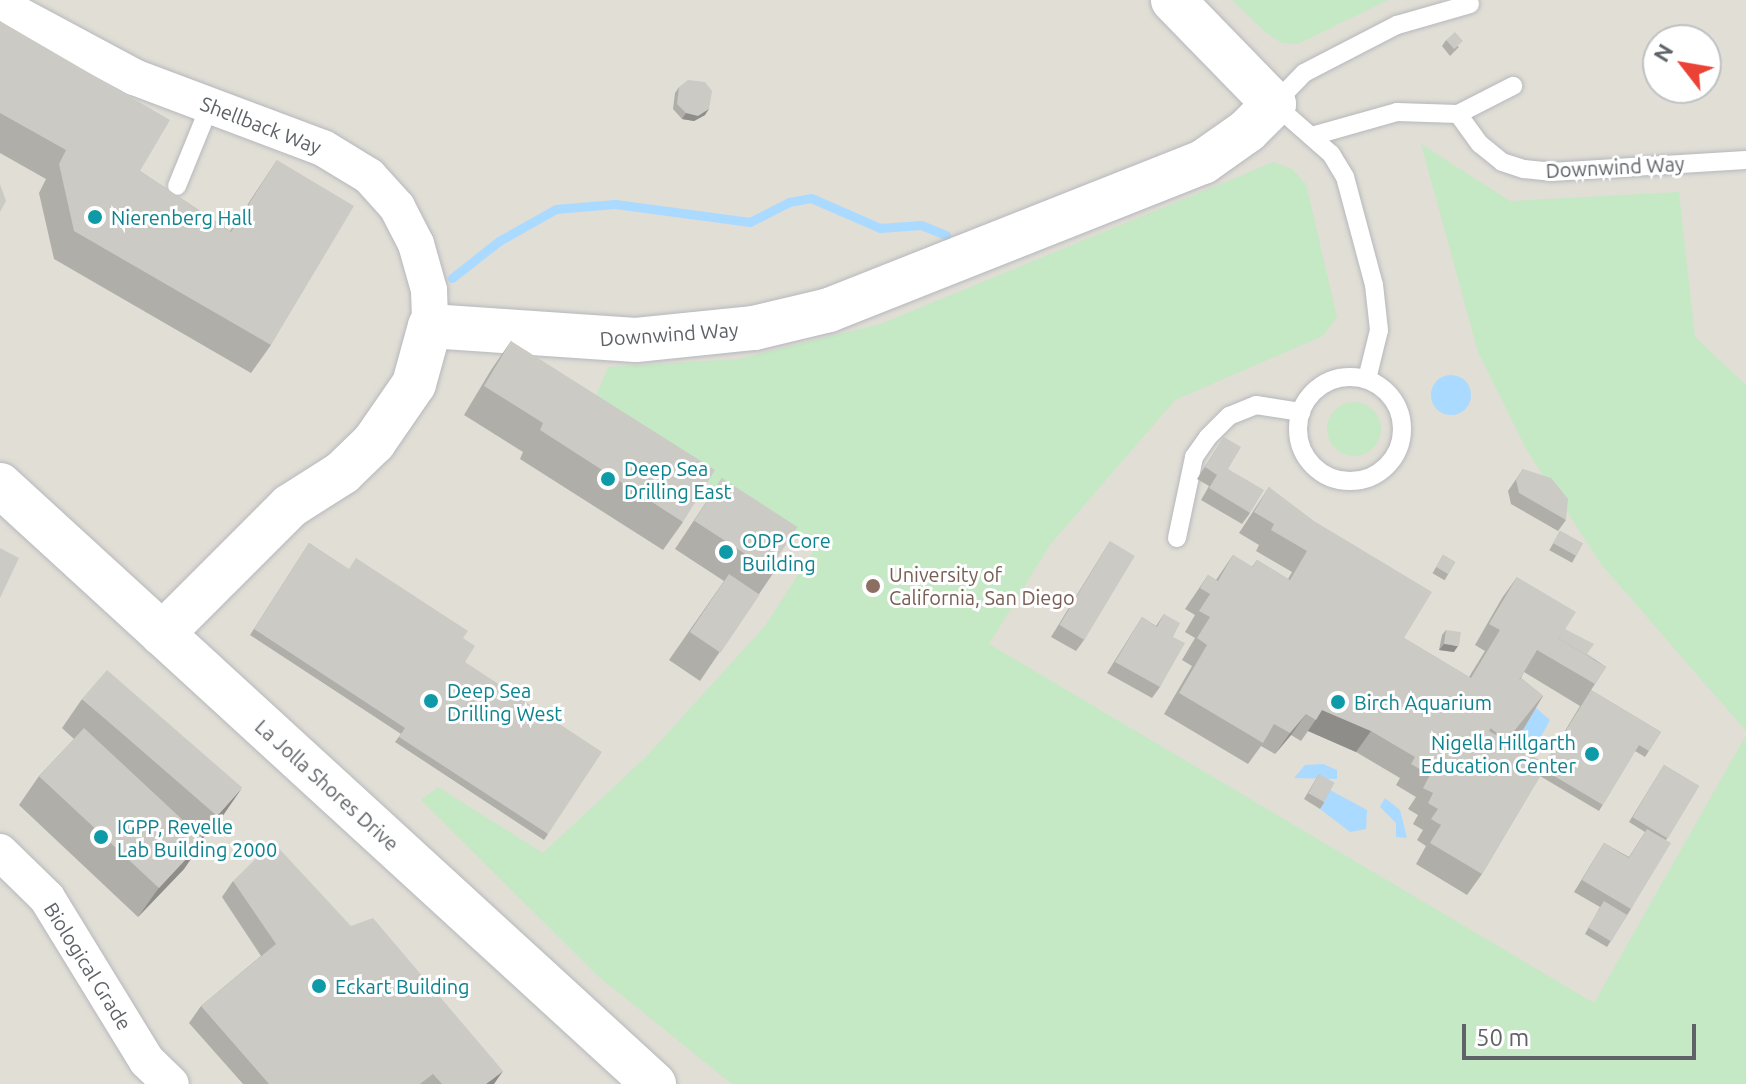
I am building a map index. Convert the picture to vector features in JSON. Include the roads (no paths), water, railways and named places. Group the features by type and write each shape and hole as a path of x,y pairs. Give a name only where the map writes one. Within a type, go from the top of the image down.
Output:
{"street":[{"path":"1173,0 1274,104"},
{"name":"Shellback Way","path":"0,5 78,51 323,148 369,176 397,207 416,244 429,290 430,326"},
{"name":"Downwind Way","path":"430,326 636,340 741,330 829,310 1203,162 1247,131 1274,104"},
{"path":"162,634 290,506 342,473 374,442 414,384 430,326"},
{"name":"La Jolla Shores Drive","path":"0,485 654,1084"},
{"name":"Biological Grade","path":"0,852 47,898 147,1061 171,1084"}],"lane":[{"path":"1367,379 1379,330 1374,285 1345,177 1312,136 1274,104 1304,73 1397,25 1470,4"},
{"path":"1312,136 1397,112 1458,114 1513,86"},
{"path":"177,186 210,105"},
{"name":"Downwind Way","path":"1458,114 1480,144 1502,162 1524,169 1746,160"},
{"path":"1335,379 1367,379 1383,388 1402,417 1398,451 1373,477 1357,482 1322,474 1301,447 1301,412 1320,386 1335,379"},
{"path":"1177,538 1194,457 1208,437 1229,416 1256,405 1301,412"}],"water":[{"path":"1451,375 1465,381 1471,395 1465,409 1451,415 1437,409 1431,395 1437,381"},
{"path":"1535,707 1550,720 1529,759 1511,748"},
{"path":"1323,764 1337,770 1337,779 1294,778 1305,765"},
{"path":"1330,790 1367,810 1366,829 1350,832 1320,809"},
{"path":"1385,798 1400,810 1407,838 1396,837 1396,823 1380,807"}],"waterway":[{"path":"452,278 499,241 556,209 615,204 750,222 789,202 811,198 880,228 921,225 946,235"}],"place":[{"name":"Nierenberg Hall","path":"95,217"},
{"name":"Deep Sea Drilling East","path":"608,479"},
{"name":"ODP Core Building","path":"726,552"},
{"name":"University of California, San Diego","path":"873,586"},
{"name":"Deep Sea Drilling West","path":"431,701"},
{"name":"Birch Aquarium","path":"1338,702"},
{"name":"Nigella Hillgarth Education Center","path":"1592,754"},
{"name":"IGPP, Revelle Lab Building 2000","path":"101,837"},
{"name":"Eckart Building","path":"319,986"}]}
